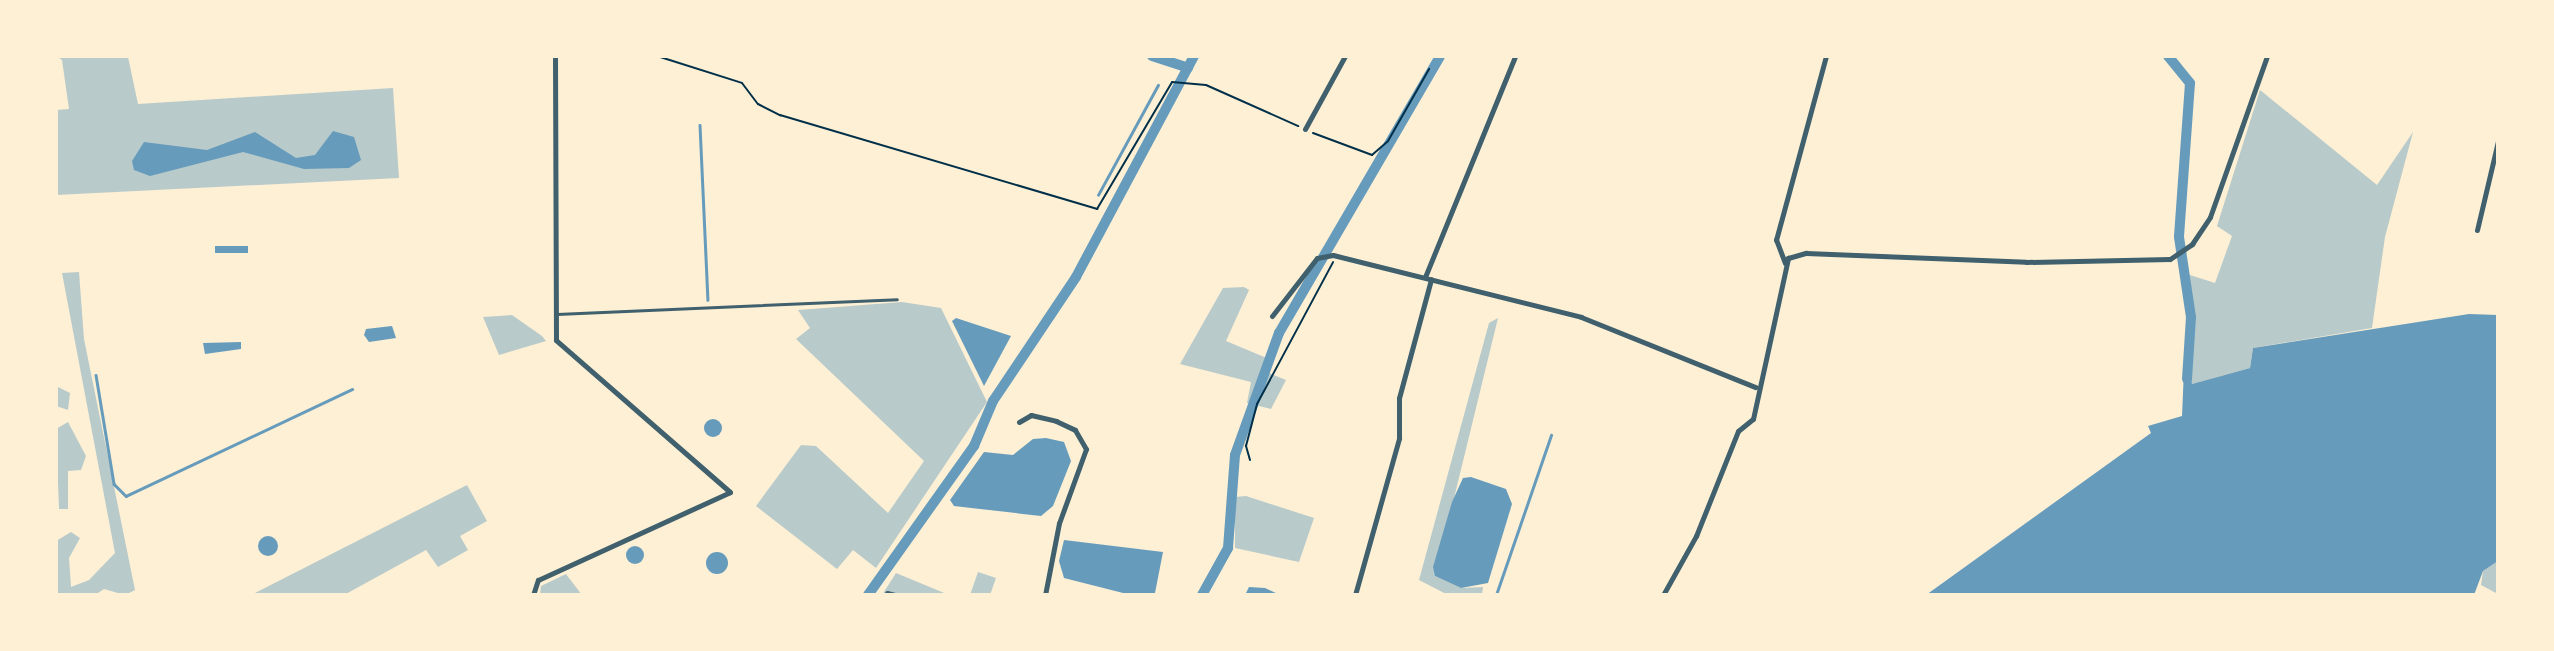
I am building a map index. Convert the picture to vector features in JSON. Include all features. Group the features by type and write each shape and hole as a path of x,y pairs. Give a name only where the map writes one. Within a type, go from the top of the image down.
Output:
{"street":[{"path":"533,595 538,580 730,492 556,340 555,56"},
{"path":"1305,129 1345,56"},
{"path":"1355,595 1399,438 1399,398 1428,278 1515,56"},
{"path":"1662,595 1696,536 1738,431 1753,419 1755,387 1784,263 1776,240 1826,56"},
{"path":"1784,263 1806,253 2017,262 2170,259 2192,244 2210,217 2267,56"},
{"path":"2477,230 2498,141"},
{"path":"1272,316 1324,255 1335,255 1581,317 1755,387"},
{"path":"1019,422 1031,415 1056,421 1082,437 1086,449 1059,523 1045,595"},
{"path":"887,593 895,595"}],"lane":[{"path":"557,314 897,299"}],"path":[{"path":"657,56 742,83 758,104 780,115 1097,209 1167,85 1179,80 1188,81 1372,156 1388,141 1429,69"},
{"path":"1251,460 1246,446 1257,404 1335,255"}],"shaded area":[{"path":"56,56 140,56 128,57 138,104 393,88 399,178 56,195 56,110 69,109 62,60"},
{"path":"2260,90 2377,185 2413,132 2385,237 2372,328 2253,348 2250,368 2192,384 2190,275 2215,283 2232,236 2217,226"},
{"path":"79,272 84,339 135,590 125,595 104,589 95,595 56,595 56,541 71,532 80,538 69,558 71,587 89,580 115,553 62,273"},
{"path":"1244,287 1249,290 1226,341 1274,361 1269,373 1286,380 1271,409 1247,403 1251,382 1180,364 1223,288"},
{"path":"902,302 941,308 987,402 876,568 853,550 837,569 756,506 801,445 816,446 888,513 924,461 796,339 810,328 798,310"},
{"path":"512,315 546,341 499,355 483,317"},
{"path":"1498,318 1435,576 1461,588 1483,587 1482,595 1448,595 1419,580 1489,323"},
{"path":"56,386 70,393 68,410 56,406"},
{"path":"68,422 86,456 81,470 68,471 68,509 59,509 56,429"},
{"path":"467,485 487,521 460,536 468,550 438,567 426,550 344,595 251,595"},
{"path":"1246,496 1314,518 1299,562 1235,548 1235,497"},
{"path":"2498,561 2496,593 2481,585 2483,571"},
{"path":"978,572 996,578 990,595 970,595"},
{"path":"896,573 949,595 882,595"},
{"path":"566,574 582,595 540,595 541,586"}],"water":[{"path":"333,131 354,137 361,160 349,168 304,169 243,152 150,176 134,170 132,161 144,142 207,150 255,132 296,158 315,155"},
{"path":"215,246 248,246 248,253 215,253"},
{"path":"2469,314 2498,315 2498,561 2483,571 2474,595 1926,595 2151,433 2148,426 2182,416 2184,369 2190,367 2192,384 2250,368 2253,348"},
{"path":"956,318 1011,336 984,386 952,321"},
{"path":"392,326 396,338 369,342 364,335 366,329"},
{"path":"241,342 241,349 205,354 203,343"},
{"path":"713,419 719,422 722,428 719,434 713,437 707,434 704,428 707,422"},
{"path":"1046,438 1064,442 1071,461 1053,506 1041,516 954,506 950,500 984,452 1013,455 1033,439"},
{"path":"1471,477 1506,489 1512,504 1488,583 1461,588 1435,576 1433,567 1452,502 1463,478"},
{"path":"268,536 275,539 278,546 275,553 268,556 261,553 258,546 261,539"},
{"path":"1064,540 1163,552 1155,593 1131,595 1064,578 1059,561"},
{"path":"631,546 639,546 644,555 642,562 631,564 626,559 626,551"},
{"path":"717,552 725,555 728,563 725,571 717,574 709,571 706,563 709,555"},
{"path":"1249,587 1265,588 1280,595 1245,595"}],"waterway":[{"path":"1152,56 1188,68"},
{"path":"868,595 974,446 993,401 1076,277 1194,56"},
{"path":"1202,595 1228,548 1235,455 1279,333 1440,56"},
{"path":"2168,56 2190,83 2179,237 2191,317 2187,379"},
{"path":"1098,195 1158,85"},
{"path":"700,125 708,300"},
{"path":"96,375 114,484 126,496 352,389"},
{"path":"1496,595 1551,435"}]}
